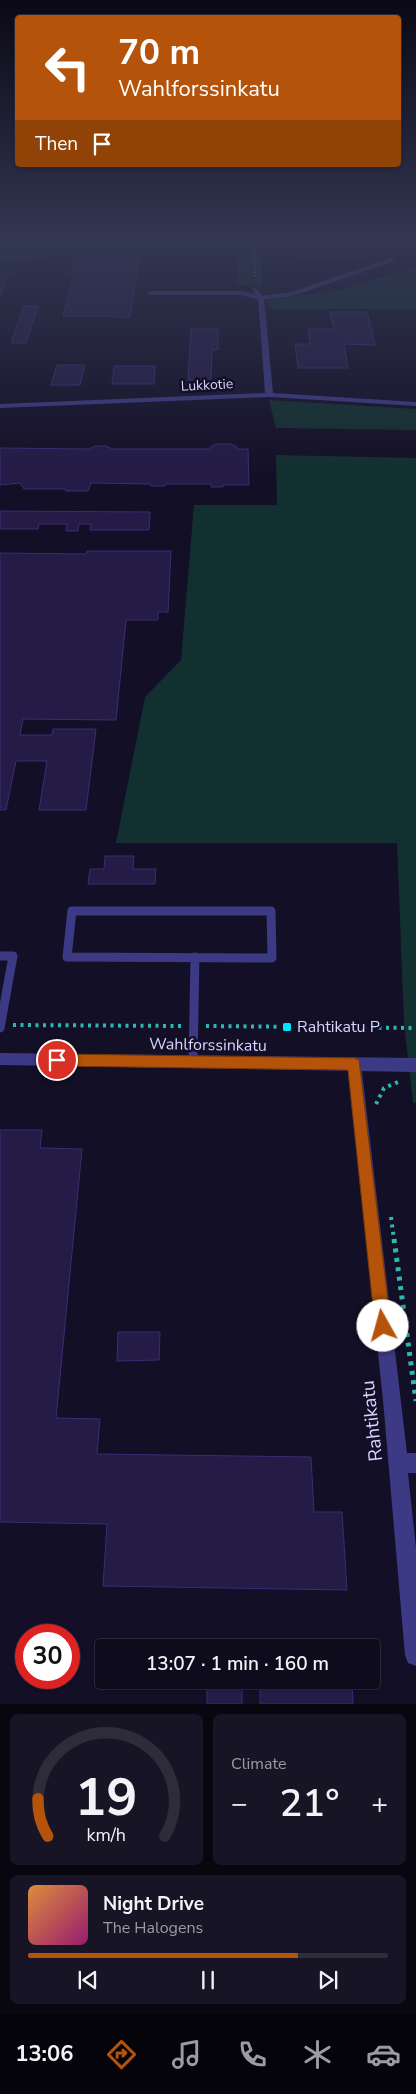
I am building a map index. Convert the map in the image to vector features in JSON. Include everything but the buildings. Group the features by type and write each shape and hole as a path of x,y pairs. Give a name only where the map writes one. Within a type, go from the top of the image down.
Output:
{"street":[{"path":"263,319 269,395"},
{"name":"Lukkotie","path":"0,406 269,395 416,404"},
{"name":"Wahlforssinkatu","path":"0,1059 416,1065"},
{"name":"Rahtikatu","path":"354,1064 407,1463 416,1655"}],"lane":[{"path":"72,911 271,912 272,958 195,957 67,956 72,911"},
{"path":"0,956 13,956 0,1028"},
{"path":"193,1062 195,957"}],"path":[{"path":"377,1112 376,1103 384,1088 399,1082"},
{"path":"390,1216 416,1401"}],"green space":[{"path":"269,400 416,409 416,430 276,428"},
{"path":"276,455 416,458 416,1103 413,1103 404,1023 397,843 116,843 145,697 181,660 194,505 277,505"}],"place":[{"name":"Rahtikatu P","path":"287,1027"}],"route":[{"path":"57,1060 354,1064 383,1326"}]}
